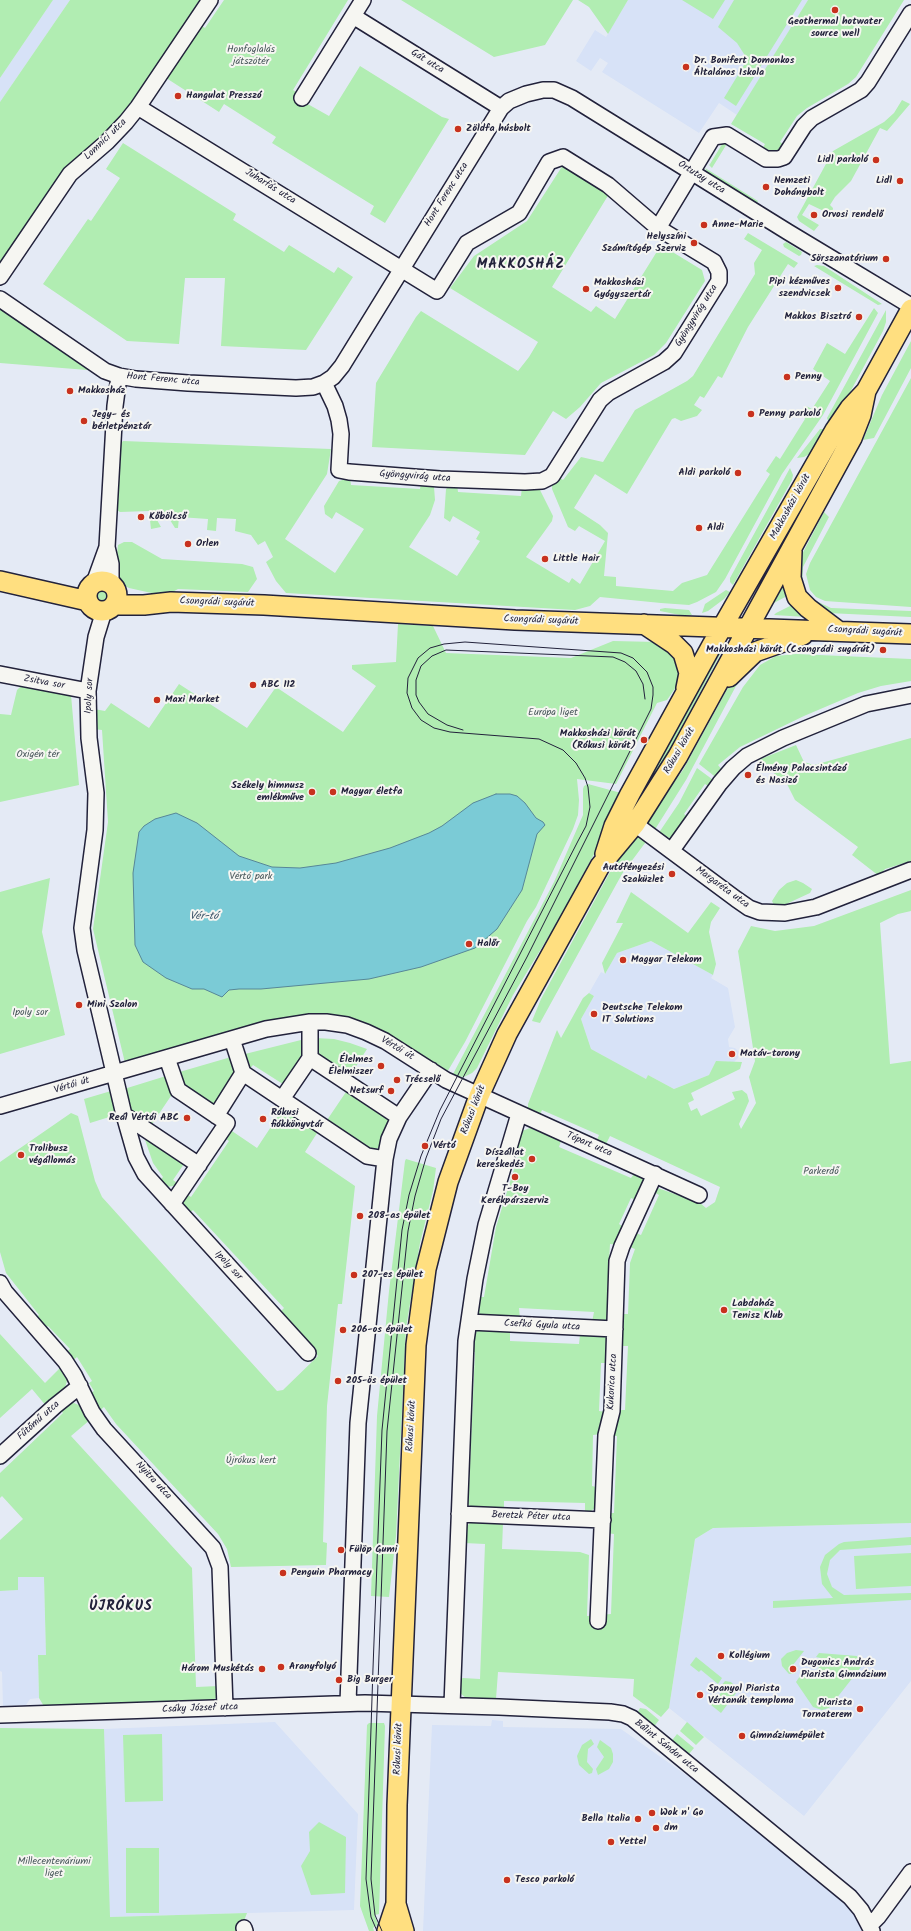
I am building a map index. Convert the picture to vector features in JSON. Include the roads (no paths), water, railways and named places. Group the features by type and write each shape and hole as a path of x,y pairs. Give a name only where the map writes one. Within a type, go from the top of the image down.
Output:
{"main road":[{"name":"Makkosházi körút","path":"722,628 835,430 850,408 866,391 911,307"},
{"name":"Makkosházi körút","path":"748,628 852,438 861,415 866,391"},
{"path":"708,700 736,668 755,652 775,644 828,630 797,597 793,587 790,570 793,546"},
{"name":"Csongrádi sugárút","path":"0,581 34,588 101,596 144,605 171,602 264,605 515,620 911,634"},
{"path":"644,624 674,644 683,654 689,673 685,696"},
{"name":"Rókusi körút","path":"387,1931 396,1904 400,1704 418,1320 426,1269 439,1211 478,1096 507,1034 600,866 614,826 722,628"},
{"name":"Rókusi körút","path":"600,866 634,824 666,775 748,628"},
{"path":"628,799 626,808 629,817 634,824"},
{"path":"614,826 628,822 634,824"},
{"name":"Rókusi körút","path":"396,1904 404,1931"}],"street":[{"name":"Lomnici utca","path":"0,277 70,174 107,142 138,107 210,0"},
{"path":"302,98 363,0"},
{"path":"401,269 437,291 467,243 519,213 549,162 563,157 608,185 658,228 713,137 727,135 766,159 778,159 784,157 804,126 812,118 861,90 868,82 911,13"},
{"name":"Gát utca","path":"353,16 501,108"},
{"name":"Ortutay utca","path":"492,121 508,101 542,90 554,90 572,98 911,307"},
{"name":"Juharfás utca","path":"138,107 401,269"},
{"name":"Hont Ferenc utca","path":"0,299 112,373 167,381 296,388 313,387 324,383 342,366 492,121"},
{"name":"Gyöngyvirág utca","path":"324,383 339,420 341,434 339,470 440,479 524,482 542,481 552,476 600,400 608,393 664,362 674,353 719,281 719,272 714,262 658,228"},
{"name":"Ipoly sor","path":"112,373 115,406 107,547 101,596 92,621 96,637 88,691 89,738 96,793 95,830 82,928 85,950 124,1115 136,1157 145,1174 308,1353"},
{"name":"Zsitva sor","path":"0,674 88,691"},
{"path":"672,850 720,782 747,756 783,738 866,704 911,695"},
{"name":"Margaréta utca","path":"634,824 672,850 736,899 749,908 760,912 785,913 816,907 911,870"},
{"path":"282,1099 310,1058 310,1022"},
{"name":"Vértói út","path":"0,1106 266,1029 310,1022 347,1025 366,1032 385,1041 446,1080 478,1096"},
{"path":"232,1039 243,1073 367,1156 385,1158"},
{"path":"167,1058 178,1090 227,1123 172,1204"},
{"path":"310,1058 399,1117"},
{"path":"348,1704 358,1423 385,1158 389,1139 399,1117 431,1070"},
{"path":"216,1116 243,1073"},
{"name":"Tópart utca","path":"478,1096 699,1195"},
{"path":"452,1705 466,1341 475,1279 486,1225 519,1114"},
{"path":"124,1115 199,1165"},
{"name":"Kukorica utca","path":"598,1621 606,1435 612,1411 617,1261 622,1246 655,1174"},
{"name":"Nyitra utca","path":"0,1283 4,1292 65,1361 80,1386 92,1412 104,1429 213,1548 220,1567 225,1708"},
{"name":"Csefkó Gyula utca","path":"469,1322 615,1330"},
{"name":"Fűtőmű utca","path":"0,1456 55,1406 80,1386"},
{"name":"Beretzk Péter utca","path":"459,1514 603,1520"},
{"name":"Csáky József utca","path":"0,1715 348,1704 400,1704"},
{"name":"Bálint Sándor utca","path":"400,1704 610,1712 623,1714 632,1718 850,1898 861,1910 871,1928"},
{"path":"871,1928 911,1872"}],"water":[{"name":"Vér-tó","path":"496,794 510,794 517,796 525,803 536,818 545,825 537,834 522,890 497,929 475,948 421,967 369,979 261,989 229,990 222,997 204,989 192,989 166,978 143,962 135,945 133,873 139,832 144,826 155,819 176,813 197,823 239,856 272,867 300,868 336,863 390,848 429,833 442,826 473,803"}],"tram line":[{"path":"377,1931 371,1917 366,1879 373,1668 382,1430 402,1230 409,1195 421,1156 440,1110 586,826 590,807 588,787 585,778 576,763 563,750 539,739 450,732 434,728 421,720 412,708 407,693 408,678 418,658 430,648 444,644 465,642 621,653 633,658 647,672 653,687 651,709 527,957 441,1119 426,1158 415,1196 408,1231 387,1431 371,1879 375,1915 382,1931"},
{"path":"463,730 447,725 428,714 419,702 416,695 416,680 421,666 432,656 446,650 613,657 625,662 636,671 643,684 645,699"}],"place":[{"name":"Geothermal hotwater source well","path":"835,10"},
{"name":"Dr. Bonifert Domonkos Általános Iskola","path":"686,67"},
{"name":"Hangulat Presszó","path":"178,96"},
{"name":"Zöldfa húsbolt","path":"458,129"},
{"name":"Lidl parkoló","path":"876,160"},
{"name":"Lidl","path":"900,181"},
{"name":"Nemzeti Dohánybolt","path":"766,187"},
{"name":"Orvosi rendelő","path":"814,215"},
{"name":"Anne-Marie","path":"704,225"},
{"name":"Helyszíni Számítógép Szerviz","path":"694,243"},
{"name":"Sörszanatórium","path":"886,259"},
{"name":"Pipi kézműves szendvicsek","path":"838,288"},
{"name":"Makkosházi Gyógyszertár","path":"586,289"},
{"name":"Makkos Bisztró","path":"859,317"},
{"name":"Penny","path":"787,377"},
{"name":"Makkosház","path":"70,391"},
{"name":"Penny parkoló","path":"751,414"},
{"name":"Jegy- és bérletpénztár","path":"84,421"},
{"name":"Aldi parkoló","path":"738,473"},
{"name":"Kőbölcső","path":"141,517"},
{"name":"Aldi","path":"699,528"},
{"name":"Orlen","path":"188,544"},
{"name":"Little Hair","path":"545,559"},
{"name":"Makkosházi körút (Csongrádi sugárút)","path":"883,650"},
{"name":"ABC 112","path":"253,685"},
{"name":"Maxi Market","path":"157,700"},
{"name":"Makkosházi körút (Rókusi körút)","path":"644,740"},
{"name":"Élmény Palacsintázó és Nasizó","path":"748,775"},
{"name":"Székely himnusz emlékműve","path":"312,792"},
{"name":"Magyar életfa","path":"333,792"},
{"name":"Autófényezési Szaküzlet","path":"672,874"},
{"name":"Halőr","path":"469,944"},
{"name":"Magyar Telekom","path":"623,960"},
{"name":"Mini Szalon","path":"79,1005"},
{"name":"Deutsche Telekom IT Solutions","path":"594,1014"},
{"name":"Matáv-torony","path":"732,1054"},
{"name":"Élelmes Élelmiszer","path":"381,1066"},
{"name":"Trécselő","path":"397,1080"},
{"name":"Netsurf","path":"391,1091"},
{"name":"Reál Vértói ABC","path":"187,1118"},
{"name":"Rókusi fiókkönyvtár","path":"263,1119"},
{"name":"Vértó","path":"425,1146"},
{"name":"Trolibusz végállomás","path":"21,1155"},
{"name":"Díszállat kereskedés","path":"532,1159"},
{"name":"T-Boy Kerékpárszerviz","path":"515,1177"},
{"name":"208-as épület","path":"360,1216"},
{"name":"207-es épület","path":"354,1275"},
{"name":"Labdaház Tenisz Klub","path":"724,1310"},
{"name":"206-os épület","path":"343,1330"},
{"name":"205-ös épület","path":"338,1381"},
{"name":"Fülöp Gumi","path":"341,1550"},
{"name":"Penguin Pharmacy","path":"283,1573"},
{"name":"Kollégium","path":"721,1656"},
{"name":"Aranyfolyó","path":"281,1667"},
{"name":"Három Muskétás","path":"262,1669"},
{"name":"Dugonics András Piarista Gimnázium","path":"793,1669"},
{"name":"Big Burger","path":"339,1680"},
{"name":"Spanyol Piarista Vértanúk temploma","path":"700,1695"},
{"name":"Piarista Tornaterem","path":"860,1709"},
{"name":"Gimnáziumépület","path":"742,1736"},
{"name":"Wok n' Go","path":"652,1813"},
{"name":"Bella Italia","path":"638,1819"},
{"name":"dm","path":"656,1828"},
{"name":"Yettel","path":"611,1842"},
{"name":"Tesco parkoló","path":"507,1880"}],"district":[{"name":"MAKKOSHÁZ","path":"521,266"},
{"name":"ÚJRÓKUS","path":"121,1608"}],"park label":[{"name":"Honfoglalás játszótér","path":"251,56"},
{"name":"Európa liget","path":"553,713"},
{"name":"Oxigén tér","path":"38,755"},
{"name":"Vértó park","path":"251,877"},
{"name":"Parkerdő","path":"821,1172"},
{"name":"Újrókus kert","path":"251,1461"},
{"name":"Millecentenáriumi liget","path":"54,1868"}]}
